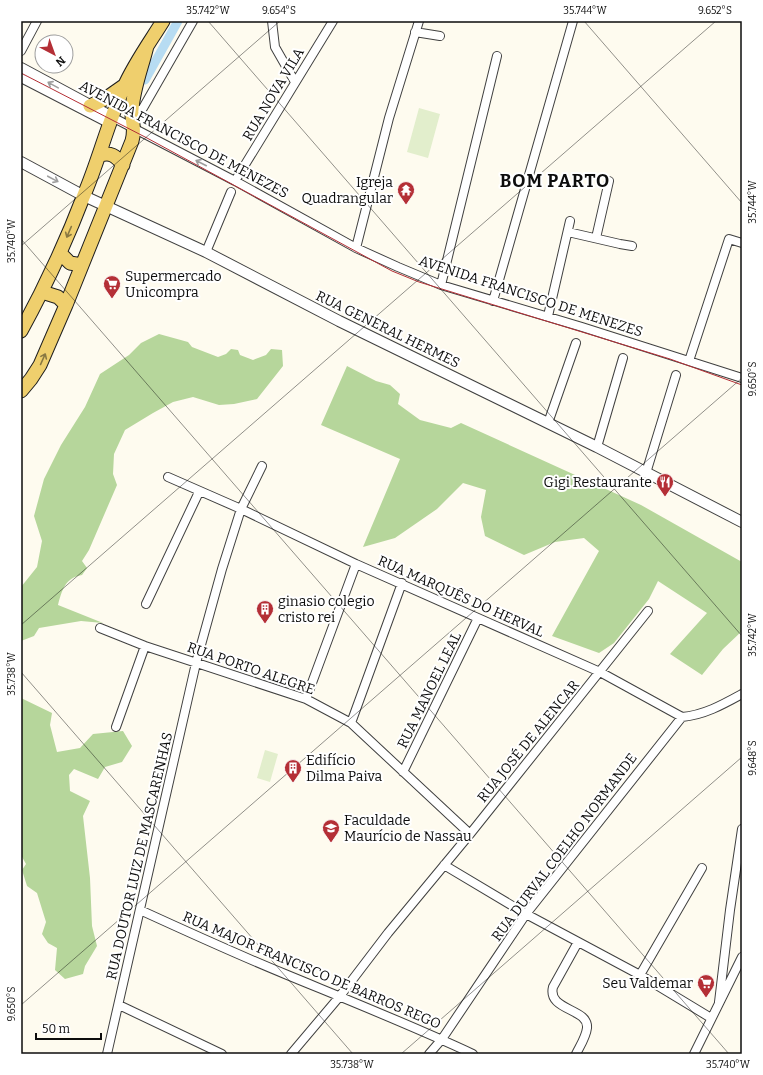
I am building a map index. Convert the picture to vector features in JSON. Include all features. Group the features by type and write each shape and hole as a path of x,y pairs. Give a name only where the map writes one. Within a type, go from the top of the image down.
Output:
{"main road":[{"path":"21,331 42,292 60,253 84,196 125,85 163,21"},
{"path":"21,391 40,365 107,207 132,141 134,129 132,110 147,46"},
{"path":"90,106 125,85"},
{"path":"99,156 104,154 114,156 123,165"},
{"path":"60,253 70,263 82,265"},
{"path":"42,292 58,297 66,305"}],"street":[{"path":"21,51 37,21"},
{"path":"132,110 139,111 144,108 193,21"},
{"path":"272,21 275,47 295,82"},
{"name":"RUA NOVA VILA","path":"235,181 333,21"},
{"path":"356,248 389,118 419,21"},
{"path":"493,301 573,21"},
{"path":"415,32 440,36"},
{"path":"441,285 496,56"},
{"name":"AVENIDA FRANCISCO DE MENEZES","path":"21,68 90,106 111,120 134,129 235,181 356,248 398,267 441,285 548,316 742,378"},
{"path":"21,78 111,120"},
{"name":"RUA GENERAL HERMES","path":"21,162 84,196 206,252 339,321 597,447 742,522"},
{"path":"596,238 609,181"},
{"path":"206,252 231,192"},
{"path":"548,316 570,221"},
{"path":"568,232 632,246"},
{"path":"689,361 729,238 742,243"},
{"path":"548,423 576,343"},
{"path":"597,447 623,358"},
{"path":"646,472 676,375"},
{"name":"RUA DOUTOR LUIZ DE MASCARENHAS","path":"107,1054 196,663 222,569 241,509 262,466"},
{"name":"RUA MARQUÊS DO HERVAL","path":"168,477 199,492 306,536 334,549 356,564 402,583 600,672 682,717"},
{"path":"146,604 199,492"},
{"path":"306,699 356,564"},
{"path":"351,723 402,583"},
{"name":"RUA JOSÉ DE ALENCAR","path":"291,1054 340,996 388,933 470,834 648,611"},
{"name":"RUA MANOEL LEAL","path":"403,772 478,618"},
{"name":"RUA PORTO ALEGRE","path":"100,628 145,646 306,699 351,723 470,834"},
{"path":"116,727 145,646"},
{"path":"682,717 710,711 742,694"},
{"name":"RUA DURVAL COELHO NORMANDE","path":"430,1054 442,1040 526,914 682,717"},
{"path":"720,1002 730,910 742,828"},
{"path":"444,865 526,914 640,975 711,1018"},
{"path":"640,975 702,868"},
{"name":"RUA MAJOR FRANCISCO DE BARROS REGO","path":"140,910 473,1054"},
{"path":"576,1054 586,1034 586,1022 580,1016 555,999 552,994 554,987 578,942"},
{"path":"694,1054 742,957"},
{"path":"119,1005 222,1054"}],"green space":[{"path":"419,108 440,114 428,158 407,152"},
{"path":"159,334 188,342 192,347 218,357 226,354 231,349 238,350 240,355 253,360 266,355 271,349 282,350 283,366 257,399 234,404 219,405 193,397 173,402 125,430 114,454 113,474 117,485 89,550 82,561 87,568 82,575 68,582 61,594 58,605 103,623 81,621 39,628 34,636 21,641 21,587 37,567 42,541 34,516 44,479 61,445 85,407 100,374 129,355 141,343"},
{"path":"347,366 376,381 390,385 400,394 398,404 420,420 451,428 461,423 641,505 742,562 742,631 723,649 702,675 670,654 707,613 658,581 649,599 614,643 599,653 552,636 599,551 584,538 555,542 524,555 485,536 481,517 486,490 463,483 437,509 395,538 363,547 400,459 321,425"},
{"path":"21,698 52,713 50,725 57,752 80,748 93,734 123,731 132,746 122,762 105,767 98,779 74,769 69,775 70,791 90,801 83,816 90,878 92,926 97,946 85,966 83,974 65,979 55,970 57,948 48,943 42,934 46,922 37,893 27,886 22,870 26,864 21,855"},
{"path":"265,750 278,754 270,782 257,778"}],"waterway":[{"path":"145,80 178,21"}],"tram line":[{"path":"21,73 147,138 392,271 419,282 670,359 742,385"}],"place":[{"name":"Igreja Quadrangular","path":"406,205"},
{"name":"Supermercado Unicompra","path":"112,299"},
{"name":"Gigi Restaurante","path":"665,497"},
{"name":"ginasio colegio cristo rei","path":"265,624"},
{"name":"Edifício Dilma Paiva","path":"293,783"},
{"name":"Faculdade Maurício de Nassau","path":"331,843"},
{"name":"Seu Valdemar","path":"706,998"}],"district":[{"name":"BOM PARTO","path":"555,181"}]}
